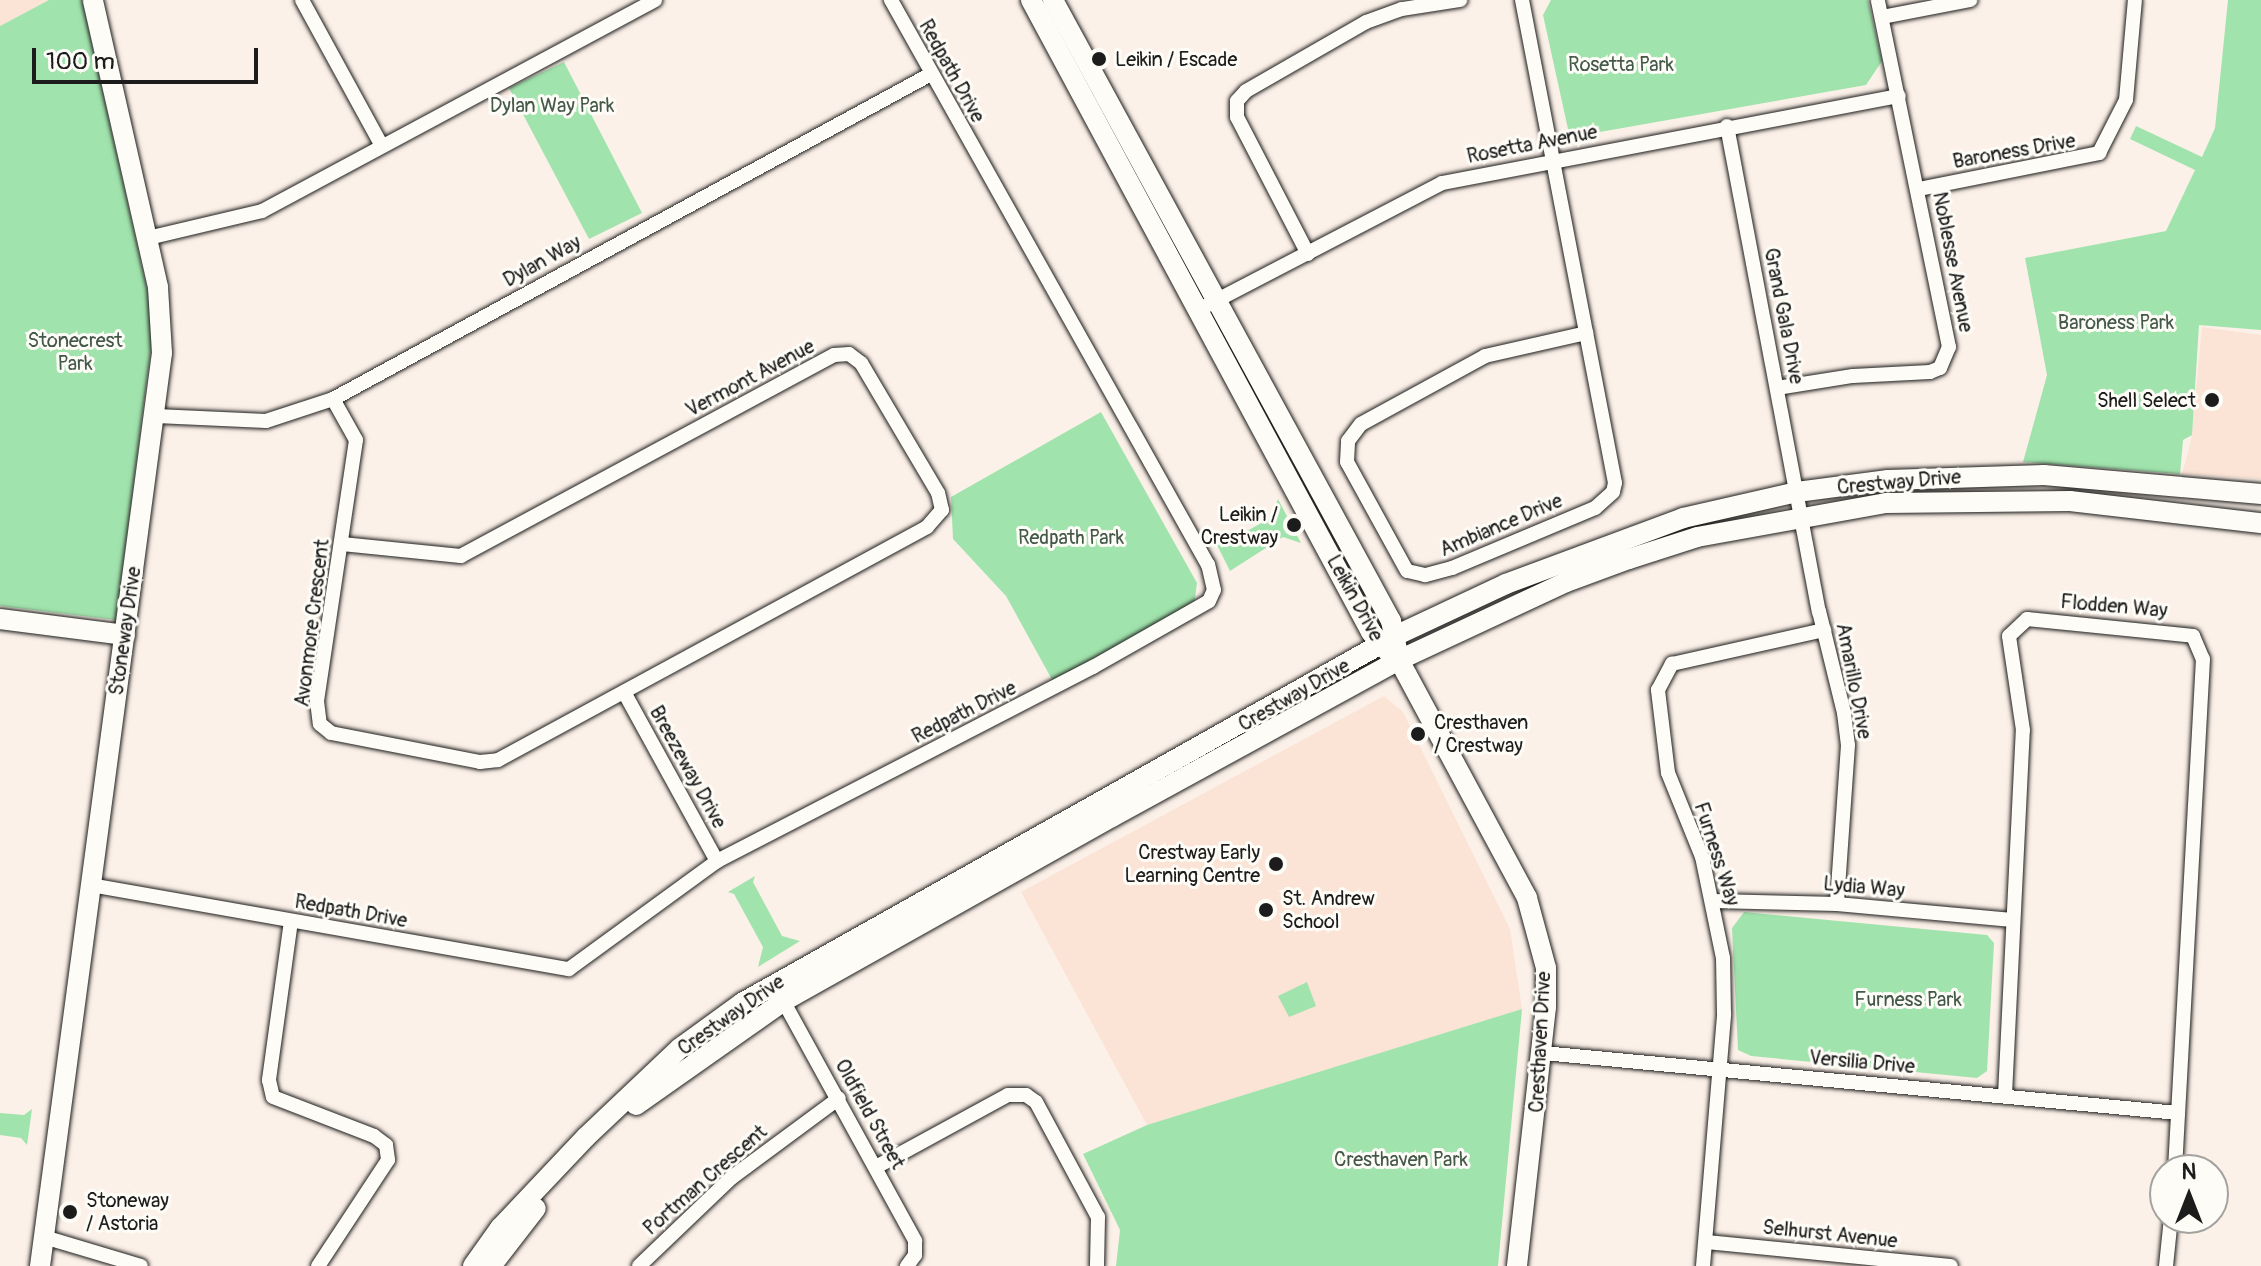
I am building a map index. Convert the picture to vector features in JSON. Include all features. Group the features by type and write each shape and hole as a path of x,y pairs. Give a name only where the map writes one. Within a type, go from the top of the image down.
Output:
{"street":[{"name":"Stoneway Drive","path":"40,1266 156,416 162,321 148,238 93,0"},
{"path":"302,0 382,146"},
{"path":"148,238 262,211 655,0"},
{"name":"Redpath Drive","path":"91,885 569,969 717,861 1199,611 1214,590 1208,565 891,0"},
{"name":"Leikin Drive","path":"1031,0 1207,305"},
{"name":"Leikin Drive","path":"1053,0 1207,305 1399,660"},
{"path":"1308,254 1237,117 1237,101 1246,91 1366,22 1402,9 1460,0"},
{"name":"Ambiance Drive","path":"1522,0 1615,483 1607,501 1434,575 1407,571 1347,462 1355,432 1361,424 1485,356 1586,333"},
{"name":"Noblesse Avenue","path":"1777,388 1940,368 1949,347 1878,0"},
{"path":"1882,17 1970,0"},
{"name":"Baroness Drive","path":"1919,189 2099,153 2126,100 2135,0"},
{"name":"Dylan Way","path":"156,416 266,421 333,399 931,74"},
{"name":"Rosetta Avenue","path":"1207,305 1442,183 1727,126 1899,96"},
{"name":"Grand Gala Drive","path":"1727,126 1802,514"},
{"name":"Vermont Avenue","path":"342,544 461,556 834,355 849,354 861,363 938,493 942,510 927,527 624,692"},
{"name":"Avonmore Crescent","path":"333,399 356,440 317,701 320,724 331,733 480,762 498,760 624,692"},
{"name":"Crestway Drive","path":"491,1266 567,1173 633,1106 779,992 1388,640 1585,550 1683,518 1797,492 1888,480 2044,475 2261,494"},
{"name":"Crestway Drive","path":"473,1266 548,1174 648,1077 703,1030 1399,660 1578,577 1697,537 1802,514 1886,503 2008,499 2261,523"},
{"name":"Amarillo Drive","path":"1802,514 1848,745 1837,904"},
{"path":"0,619 125,635"},
{"name":"Flodden Way","path":"2005,1095 2023,730 2009,644 2012,629 2027,619 2193,636 2203,659 2176,1154"},
{"name":"Furness Way","path":"1703,1266 1720,1069 1723,958 1714,901 1668,773 1658,690 1661,677 1672,664 1824,630"},
{"name":"Cresthaven Drive","path":"1399,660 1527,898 1546,968 1543,1053 1517,1266"},
{"name":"Breezeway Drive","path":"624,692 717,861"},
{"name":"Lydia Way","path":"1714,901 1837,904 2012,920"},
{"path":"291,921 269,1080 273,1097 374,1136 386,1145 388,1160 318,1266"},
{"name":"Oldfield Street","path":"779,992 915,1241 915,1255 907,1266"},
{"name":"Versilia Drive","path":"1543,1053 2178,1113"},
{"path":"876,1167 1008,1095 1026,1095 1036,1102 1098,1217 1097,1266"},
{"name":"Portman Crescent","path":"639,1266 731,1178 839,1098"},
{"path":"2166,1266 2169,1234"},
{"path":"44,1237 141,1266"},
{"name":"Selhurst Avenue","path":"1706,1242 1951,1266"}],"shaded area":[{"path":"0,0 49,0 0,26"},
{"path":"2202,327 2261,335 2261,479 2182,474 2191,441"},
{"name":"St. Andrew School","path":"1384,696 1403,712 1510,929 1522,1009 1147,1125 1021,892"}],"green space":[{"name":"Stonecrest Park","path":"49,0 82,0 149,298 152,340 116,620 0,606 0,26"},
{"name":"Rosetta Park","path":"1551,0 1868,0 1882,61 1866,85 1577,136 1568,129 1543,15"},
{"name":"Baroness Park","path":"2228,0 2261,0 2261,330 2199,325 2192,435 2183,440 2180,474 2023,462 2047,375 2025,258 2166,231 2195,170 2130,139 2136,126 2202,157 2215,128"},
{"name":"Dylan Way Park","path":"564,62 642,213 589,239 509,88"},
{"name":"Redpath Park","path":"1101,412 1197,583 1193,612 1055,685 1006,596 953,539 951,497"},
{"path":"1278,499 1301,543 1283,537 1230,571 1216,543 1222,545 1272,517"},
{"path":"755,876 753,882 782,936 800,941 758,967 763,947 734,894 728,892"},
{"name":"Furness Park","path":"1744,912 1987,935 1994,943 1987,1071 1977,1078 1751,1056 1738,1050 1732,928"},
{"path":"1307,982 1316,1006 1289,1017 1278,996"},
{"name":"Cresthaven Park","path":"1522,1009 1498,1266 1116,1266 1120,1230 1083,1154 1147,1125"},
{"path":"32,1109 27,1145 21,1138 0,1135 0,1113 24,1115"}],"place":[{"name":"Leikin / Escade","path":"1099,59"},
{"name":"Shell Select","path":"2212,400"},
{"name":"Leikin / Crestway","path":"1294,525"},
{"name":"Cresthaven / Crestway","path":"1418,734"},
{"name":"Crestway Early Learning Centre","path":"1276,864"},
{"name":"St. Andrew School","path":"1266,910"},
{"name":"Stoneway / Astoria","path":"70,1212"}]}
